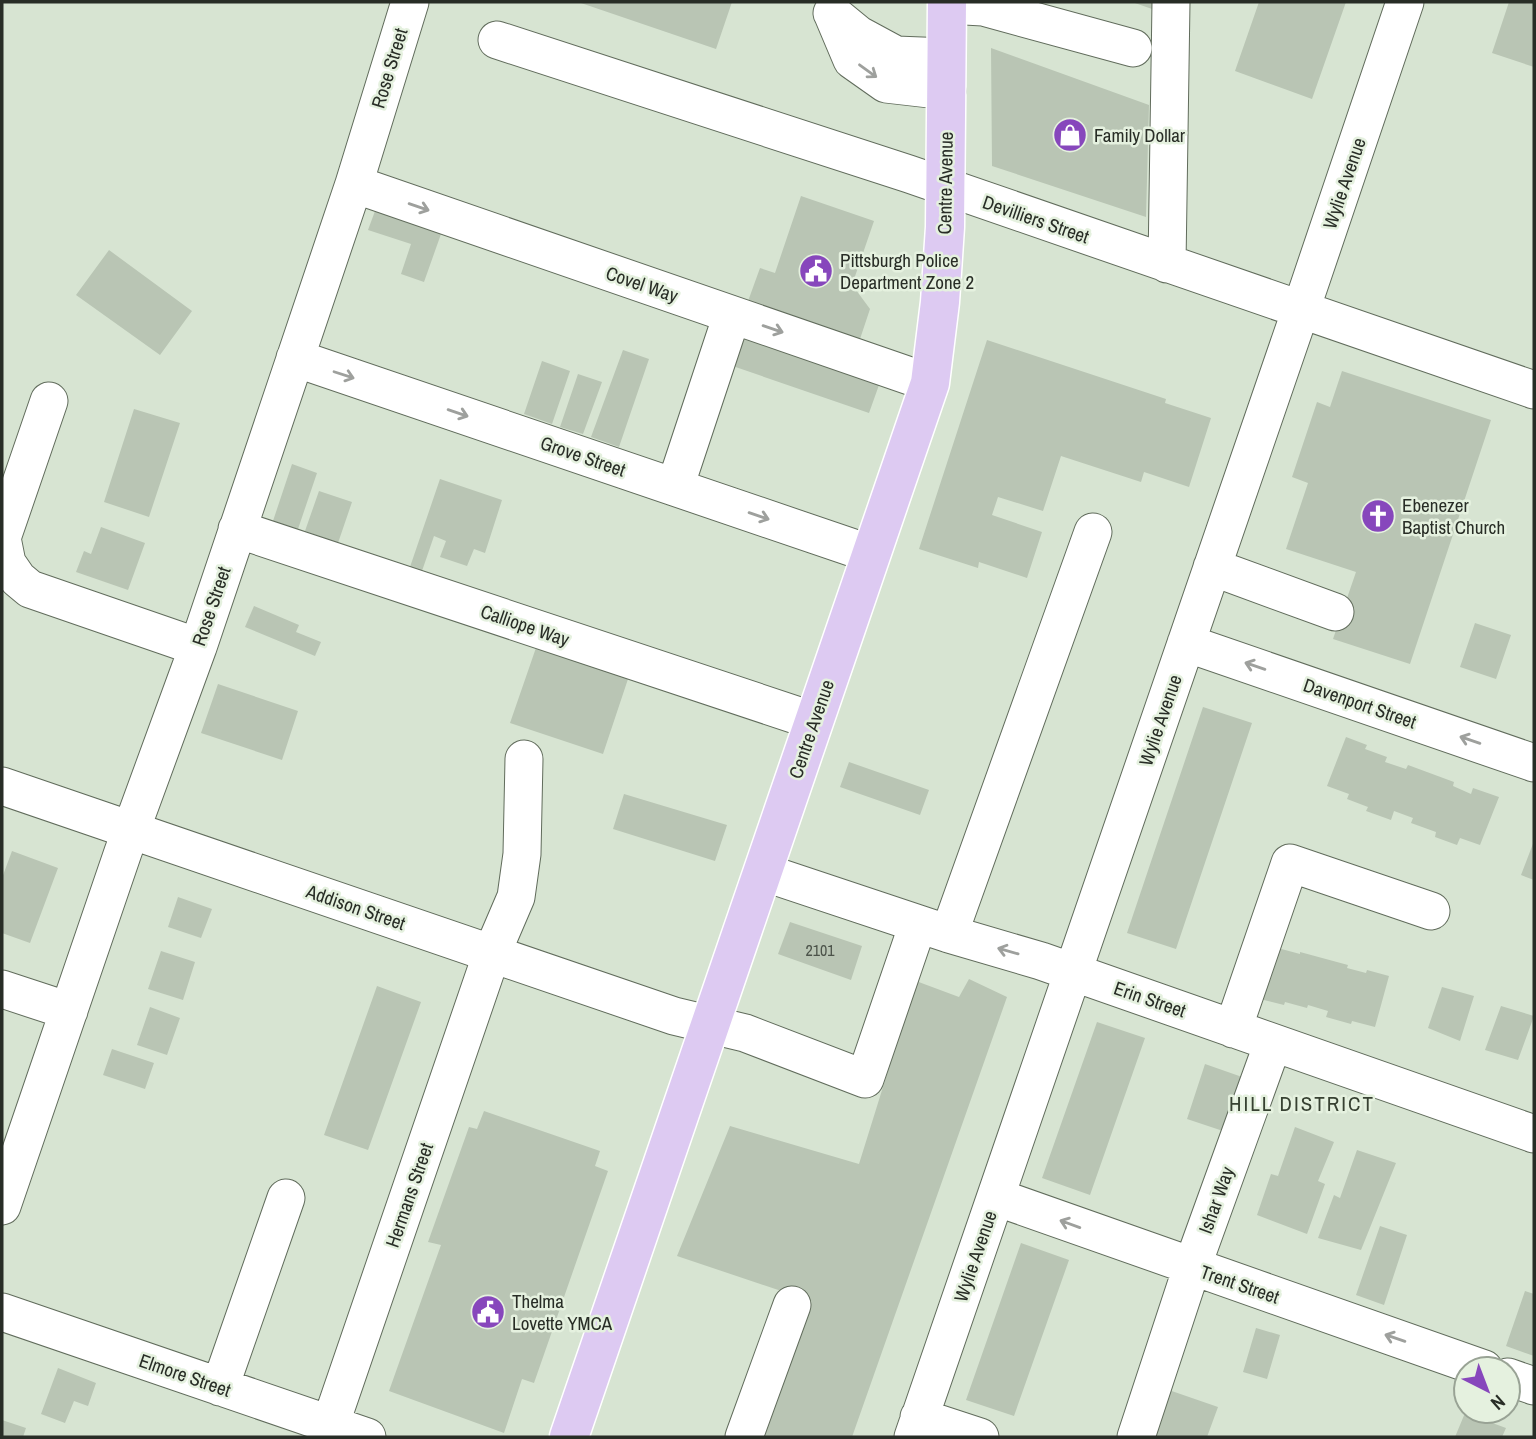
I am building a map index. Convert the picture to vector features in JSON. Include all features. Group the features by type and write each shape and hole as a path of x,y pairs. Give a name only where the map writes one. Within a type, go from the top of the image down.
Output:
{"main road":[{"name":"Centre Avenue","path":"569,1437 930,383 940,302 945,227 947,4"}],"street":[{"path":"1167,264 1171,2"},
{"name":"Wylie Avenue","path":"916,1427 1405,2"},
{"name":"Rose Street","path":"2,1206 131,830 198,647 354,184 403,4"},
{"path":"947,4 984,8 1133,48"},
{"path":"828,8 859,35 896,55 947,74"},
{"name":"Devilliers Street","path":"496,40 946,187 1300,311 1532,382"},
{"name":"Covel Way","path":"354,184 930,383"},
{"path":"675,487 732,314"},
{"name":"Grove Street","path":"295,358 872,554"},
{"path":"49,401 2,538 7,563 18,579 30,589 198,647"},
{"name":"Calliope Way","path":"237,529 814,722"},
{"path":"933,929 1093,532"},
{"path":"1212,567 1335,612"},
{"name":"Davenport Street","path":"1186,643 1534,763"},
{"name":"Hermans Street","path":"328,1431 492,953 516,897 522,854 524,759"},
{"name":"Addison Street","path":"2,786 674,1016 745,1032 865,1079 933,929"},
{"path":"1233,1029 1290,863 1430,911"},
{"name":"Erin Street","path":"762,873 1041,961 1534,1134"},
{"path":"2,989 69,1011"},
{"name":"Ishar Way","path":"1136,1437 1192,1267 1273,1043"},
{"name":"Trent Street","path":"996,1197 1452,1358"},
{"path":"220,1387 286,1198"},
{"path":"744,1437 792,1305"},
{"name":"Elmore Street","path":"2,1312 220,1387 328,1431 367,1437"},
{"path":"916,1427 980,1437"}],"building":[{"path":"578,2 732,2 716,49"},
{"path":"1132,2 1155,2 1155,10"},
{"path":"1259,2 1346,2 1312,99 1235,71"},
{"path":"1509,2 1534,2 1534,67 1492,53"},
{"name":"Family Dollar","path":"991,48 1149,105 1146,217 992,166"},
{"name":"Pittsburgh Police Department Zone 2","path":"801,196 874,221 851,288 856,290 870,309 859,342 747,304 760,268 775,273"},
{"path":"375,211 441,234 424,282 401,274 411,244 368,230"},
{"path":"109,250 192,311 160,355 76,295"},
{"path":"731,334 879,385 869,413 721,362"},
{"path":"987,340 1166,399 1165,403 1211,418 1189,487 1144,472 1141,482 1061,456 1043,511 998,497 992,515 1042,532 1027,578 979,562 978,568 919,549"},
{"path":"623,350 649,359 619,447 591,437"},
{"path":"542,361 570,371 552,424 524,414"},
{"name":"Ebenezer Baptist Church","path":"1342,371 1491,420 1410,664 1333,639 1356,572 1286,549 1308,483 1292,477 1317,402 1330,407"},
{"path":"578,374 602,382 583,434 560,427"},
{"path":"134,409 180,423 149,517 104,502"},
{"path":"292,464 317,473 298,529 273,521"},
{"path":"440,479 502,500 485,553 474,549 467,566 440,557 446,541 434,536 422,571 410,567"},
{"path":"319,491 352,502 338,543 305,531"},
{"path":"101,527 145,543 128,590 76,572 84,551 91,554"},
{"path":"254,606 299,625 296,632 321,642 315,656 245,627"},
{"path":"1475,623 1511,635 1496,679 1460,667"},
{"path":"538,642 630,673 603,754 510,723"},
{"path":"218,684 298,711 282,760 201,733"},
{"path":"1203,707 1252,723 1176,949 1127,933"},
{"path":"1346,737 1367,745 1365,749 1387,757 1385,762 1406,769 1408,765 1454,782 1453,786 1471,794 1473,788 1499,797 1480,845 1460,838 1457,845 1435,837 1436,832 1411,823 1413,818 1394,811 1391,820 1366,811 1368,807 1347,799 1349,794 1327,786"},
{"path":"849,762 929,790 920,815 840,787"},
{"path":"624,794 727,825 715,861 613,829"},
{"path":"1534,841 1534,880 1521,875"},
{"path":"12,851 58,868 30,943 2,933 2,878"},
{"path":"178,897 212,909 201,938 168,927"},
{"path":"790,922 862,946 851,980 778,954"},
{"path":"1274,947 1348,965 1347,968 1366,973 1367,970 1389,976 1375,1027 1326,1017 1328,1011 1308,1005 1307,1008 1260,999"},
{"path":"161,951 195,962 183,1000 148,989"},
{"path":"969,979 1007,997 852,1437 763,1437 808,1300 677,1256 730,1126 859,1164 916,981 959,997"},
{"path":"377,986 421,1002 368,1150 324,1135"},
{"path":"1442,987 1474,996 1460,1041 1428,1028"},
{"path":"1501,1006 1534,1016 1518,1060 1485,1050"},
{"path":"150,1007 180,1018 167,1055 137,1045"},
{"path":"1097,1022 1145,1038 1090,1195 1042,1178"},
{"path":"112,1049 154,1063 145,1089 103,1075"},
{"path":"1205,1064 1245,1078 1226,1132 1187,1119"},
{"name":"Thelma Lovette YMCA","path":"484,1111 600,1151 595,1166 608,1171 534,1383 522,1379 504,1433 389,1391 441,1245 428,1242 469,1127 477,1129"},
{"path":"1295,1127 1334,1142 1318,1181 1325,1184 1307,1234 1257,1215 1271,1174 1278,1176"},
{"path":"1357,1150 1396,1163 1361,1250 1318,1238 1334,1195 1340,1198"},
{"path":"1380,1226 1407,1235 1384,1305 1356,1295"},
{"path":"1021,1243 1069,1260 1014,1416 966,1400"},
{"path":"1525,1291 1534,1294 1534,1356 1506,1346"},
{"path":"1256,1328 1280,1335 1267,1379 1243,1372"},
{"path":"58,1368 96,1383 88,1406 74,1401 65,1423 41,1414"},
{"path":"1163,1388 1218,1407 1207,1437 1147,1437"},
{"path":"2,1420 26,1428 23,1437 2,1437"},
{"path":"1460,1425 1498,1425 1506,1428 1502,1437 1455,1437"}],"place":[{"name":"Family Dollar","path":"1070,135"},
{"name":"Pittsburgh Police Department Zone 2","path":"816,271"},
{"name":"Ebenezer Baptist Church","path":"1378,516"},
{"name":"Thelma Lovette YMCA","path":"488,1312"}],"district":[{"name":"HILL DISTRICT","path":"1302,1104"}]}
